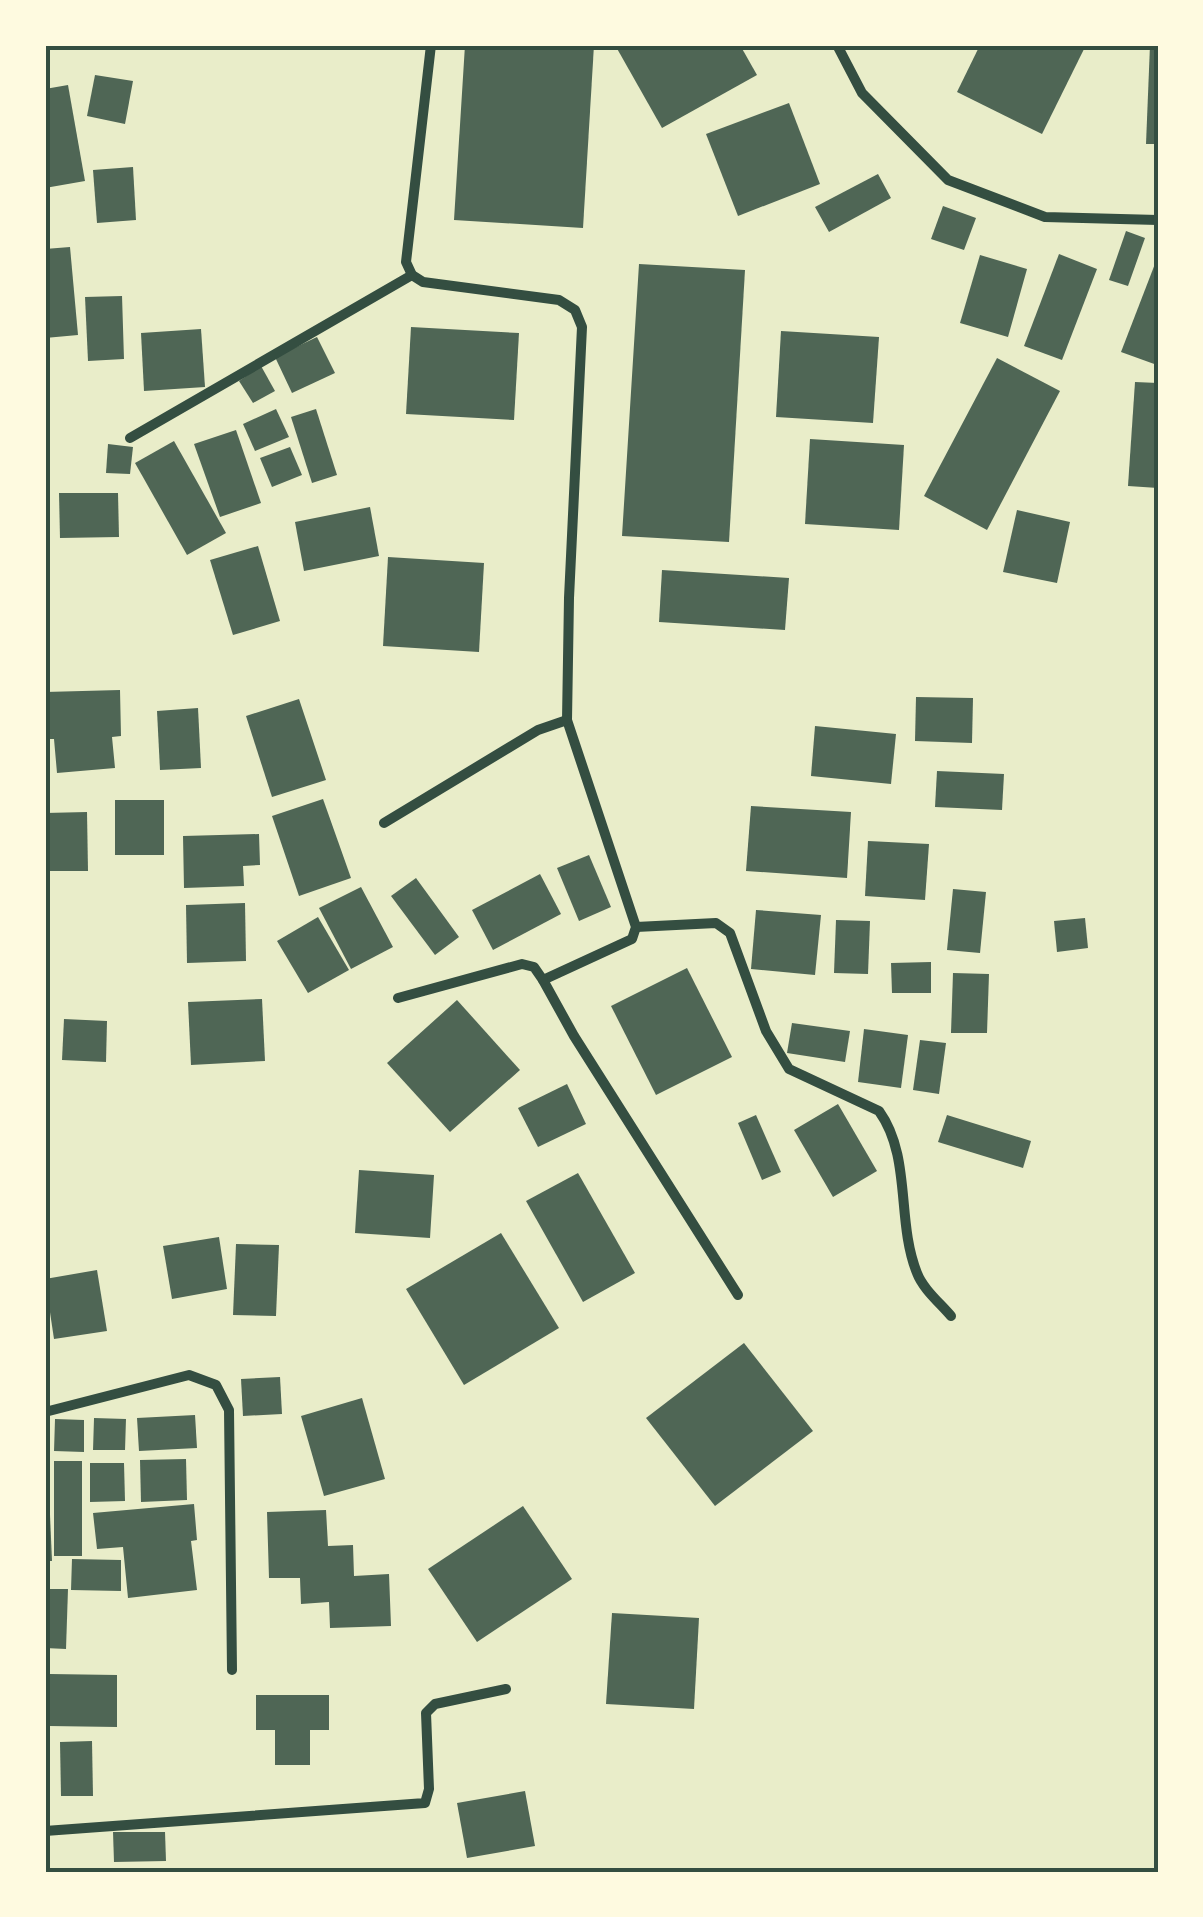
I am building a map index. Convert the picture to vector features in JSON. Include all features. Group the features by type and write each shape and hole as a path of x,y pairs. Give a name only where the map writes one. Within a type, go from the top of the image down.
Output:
{"street":[{"path":"430,45 406,262 412,274 423,282 558,300 575,310 582,327 568,598 567,720 636,927 632,939 543,980"},
{"path":"837,45 862,94 948,180 1044,217 1158,220"},
{"path":"130,438 412,274"},
{"path":"384,824 538,730 567,720"},
{"path":"636,927 716,923 730,932 766,1031 790,1069 828,1090 879,1110 887,1122 897,1156 910,1251 918,1278 952,1316"},
{"path":"398,998 522,964 534,967 738,1295"},
{"path":"45,1412 189,1375 216,1386 229,1410 232,1670"},
{"path":"45,1831 426,1803 426,1712 435,1704 506,1689"}],"building":[{"path":"465,45 594,45 583,228 454,220"},
{"path":"615,45 740,45 757,75 662,128"},
{"path":"980,45 1086,45 1042,134 957,92"},
{"path":"1150,45 1158,45 1158,144 1146,144"},
{"path":"95,75 133,81 125,124 87,116"},
{"path":"68,85 85,181 45,188 45,89"},
{"path":"789,103 820,184 738,216 706,134"},
{"path":"133,167 136,220 97,223 93,170"},
{"path":"878,174 891,198 829,232 815,207"},
{"path":"943,206 976,218 964,250 931,239"},
{"path":"1126,231 1145,238 1128,286 1109,280"},
{"path":"70,247 78,335 45,338 45,249"},
{"path":"1059,254 1097,269 1062,360 1024,346"},
{"path":"980,255 1027,269 1008,337 960,323"},
{"path":"1158,256 1158,362 1157,365 1121,352"},
{"path":"639,264 745,270 729,542 622,536"},
{"path":"122,296 124,359 88,361 85,297"},
{"path":"411,327 519,333 514,420 406,414"},
{"path":"201,329 205,387 144,391 141,333"},
{"path":"781,331 879,337 873,423 776,417"},
{"path":"317,337 335,373 292,393 275,357"},
{"path":"997,358 1060,391 987,530 924,496"},
{"path":"261,366 275,391 253,403 239,381"},
{"path":"1135,382 1158,383 1158,488 1128,486"},
{"path":"276,409 289,437 255,451 243,424"},
{"path":"316,409 337,475 312,483 291,417"},
{"path":"236,430 261,503 220,517 194,444"},
{"path":"810,439 904,445 899,530 805,524"},
{"path":"174,441 226,533 187,555 135,463"},
{"path":"108,444 133,447 130,474 106,473"},
{"path":"290,447 302,475 272,487 260,458"},
{"path":"59,493 118,493 119,537 60,538"},
{"path":"370,507 379,556 304,571 295,522"},
{"path":"1017,510 1070,522 1057,583 1003,572"},
{"path":"258,546 280,621 233,635 210,560"},
{"path":"388,557 484,563 479,652 383,646"},
{"path":"662,570 789,578 785,630 659,622"},
{"path":"120,690 121,736 112,737 115,768 57,773 54,739 45,739 45,692"},
{"path":"916,697 973,698 972,743 915,741"},
{"path":"299,699 326,780 272,797 246,716"},
{"path":"198,708 201,768 160,770 157,711"},
{"path":"815,726 896,734 891,784 811,776"},
{"path":"937,771 1004,774 1002,810 935,807"},
{"path":"323,799 351,878 299,896 272,816"},
{"path":"115,800 164,800 164,855 115,855"},
{"path":"751,806 851,812 847,878 746,871"},
{"path":"87,812 88,871 45,871 45,813"},
{"path":"259,834 260,865 243,866 244,886 184,888 183,836"},
{"path":"868,841 929,844 925,900 865,896"},
{"path":"589,855 611,907 579,921 557,868"},
{"path":"540,874 561,914 493,950 472,910"},
{"path":"416,878 459,937 435,955 391,896"},
{"path":"361,887 393,947 351,969 319,908"},
{"path":"953,889 986,892 980,953 947,950"},
{"path":"245,903 246,961 187,963 186,905"},
{"path":"756,910 821,915 815,975 751,969"},
{"path":"318,917 349,970 308,993 277,941"},
{"path":"1085,918 1088,948 1057,952 1054,921"},
{"path":"836,920 870,921 868,974 834,973"},
{"path":"931,962 931,993 892,993 891,963"},
{"path":"687,968 732,1057 656,1095 611,1006"},
{"path":"953,973 989,974 987,1033 951,1033"},
{"path":"262,999 265,1061 191,1065 188,1002"},
{"path":"457,1000 520,1070 450,1132 387,1063"},
{"path":"64,1019 107,1021 106,1062 62,1060"},
{"path":"792,1023 850,1031 845,1062 787,1053"},
{"path":"864,1029 908,1035 901,1088 858,1082"},
{"path":"920,1040 946,1043 939,1094 913,1090"},
{"path":"567,1084 586,1124 538,1147 518,1108"},
{"path":"838,1104 877,1171 833,1197 794,1130"},
{"path":"756,1115 781,1172 762,1180 738,1123"},
{"path":"947,1115 1031,1141 1023,1168 938,1142"},
{"path":"359,1170 434,1175 430,1238 355,1233"},
{"path":"578,1173 635,1273 583,1302 526,1201"},
{"path":"501,1233 559,1328 464,1385 406,1289"},
{"path":"219,1237 227,1289 172,1299 163,1246"},
{"path":"236,1244 279,1245 276,1316 233,1315"},
{"path":"97,1270 107,1331 54,1339 45,1279"},
{"path":"744,1343 813,1431 715,1506 646,1418"},
{"path":"280,1377 282,1414 243,1416 241,1379"},
{"path":"362,1398 385,1479 324,1496 301,1416"},
{"path":"195,1415 197,1448 139,1451 137,1418"},
{"path":"94,1418 126,1419 125,1450 93,1450"},
{"path":"55,1419 84,1420 84,1452 54,1451"},
{"path":"186,1459 187,1500 141,1502 140,1460"},
{"path":"54,1461 82,1461 82,1556 54,1556"},
{"path":"90,1463 124,1463 125,1501 90,1502"},
{"path":"48,1469 52,1561 45,1561"},
{"path":"194,1504 197,1540 191,1541 197,1590 128,1598 123,1547 97,1549 93,1513"},
{"path":"523,1506 572,1579 477,1642 428,1569"},
{"path":"326,1510 328,1546 353,1545 354,1576 389,1574 391,1626 330,1628 329,1602 301,1604 300,1578 269,1578 267,1512"},
{"path":"72,1559 121,1560 121,1591 71,1590"},
{"path":"45,1589 68,1589 66,1649 45,1648"},
{"path":"612,1613 699,1618 694,1709 606,1704"},
{"path":"50,1674 117,1675 117,1727 49,1726"},
{"path":"256,1695 329,1695 329,1730 310,1730 310,1765 275,1765 275,1730 256,1730"},
{"path":"92,1741 93,1796 61,1796 60,1742"},
{"path":"525,1791 535,1846 467,1858 457,1803"},
{"path":"113,1832 165,1832 166,1861 114,1862"}]}
